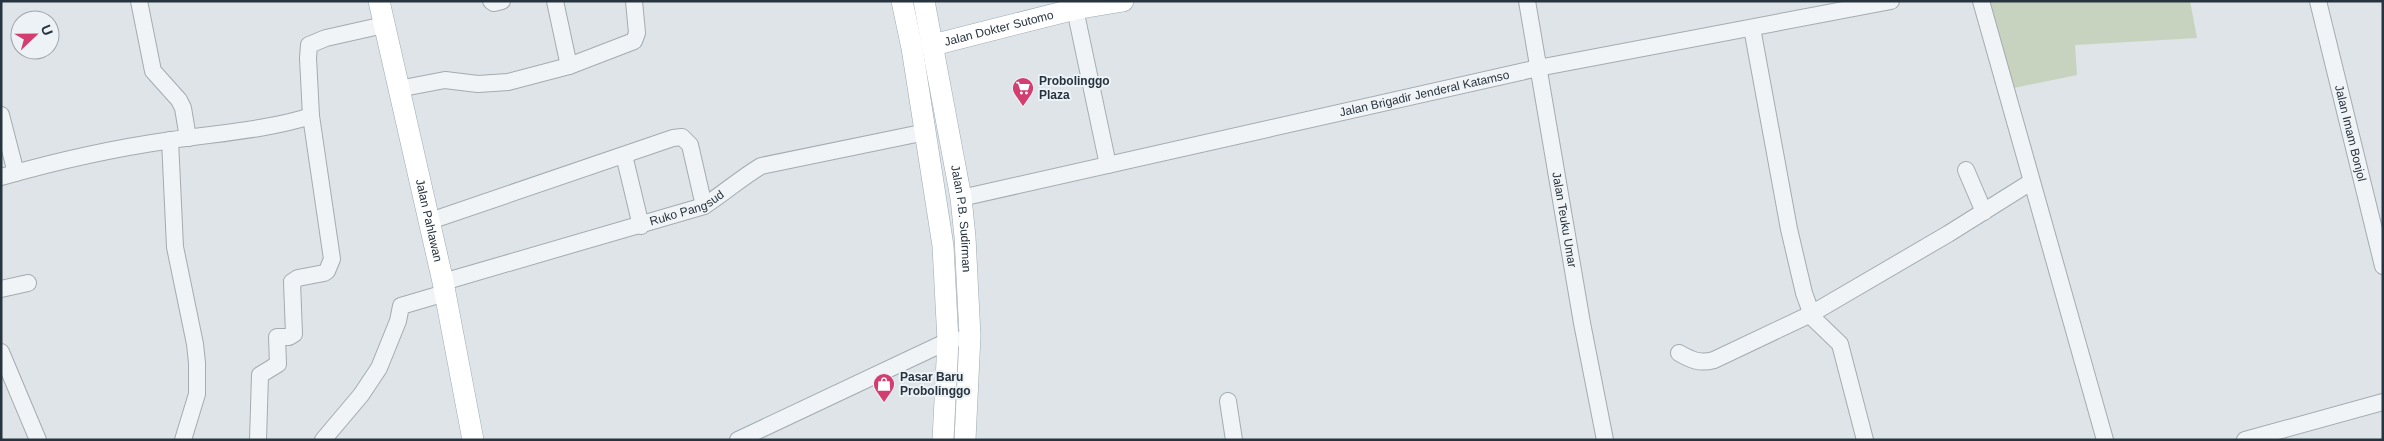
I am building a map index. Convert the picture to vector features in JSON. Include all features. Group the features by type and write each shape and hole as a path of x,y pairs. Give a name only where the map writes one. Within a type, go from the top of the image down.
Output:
{"main road":[{"name":"Jalan Pahlawan","path":"379,1 430,221 473,440"},
{"name":"Jalan P.B. Sudirman","path":"902,1 926,132 942,246 948,341 943,440"},
{"name":"Jalan P.B. Sudirman","path":"924,1 961,198 965,237 970,336 965,440"},
{"name":"Jalan Dokter Sutomo","path":"933,45 1075,9 1123,1"}],"street":[{"path":"139,1 153,71 179,100 183,108 188,138"},
{"path":"491,1 494,3 502,1"},
{"path":"555,1 569,66"},
{"path":"398,89 445,80 478,84 508,82 569,66 634,41 637,33 634,1"},
{"name":"Jalan Teuku Umar","path":"1527,1 1605,440"},
{"name":"Jalan Brigadir Jenderal Katamso","path":"961,198 1538,68 1891,1"},
{"path":"1981,1 2105,440"},
{"name":"Jalan Imam Bonjol","path":"2318,1 2383,266"},
{"path":"1075,9 1108,165"},
{"path":"258,440 260,375 278,364 277,337 294,334 292,282 298,278 324,273 327,271 332,259 311,116 309,46 326,38 384,25"},
{"path":"1752,28 1789,229 1804,293 1814,319 1838,340 1842,348 1865,440"},
{"path":"1,115 9,175 170,140 284,123 311,116"},
{"name":"Ruko Pangsud","path":"323,440 361,395 379,368 398,321 401,306 444,287 704,206 722,194 741,177 761,166 926,132"},
{"path":"430,221 673,138 682,137 687,140 704,206"},
{"path":"170,140 175,246 195,344 197,363 197,394 183,440"},
{"path":"624,155 641,226"},
{"path":"1966,170 1984,212"},
{"path":"1679,353 1694,361 1706,362 1714,360 1814,319 1984,212 2033,189"},
{"path":"1,289 28,283"},
{"path":"738,440 948,341 970,336"},
{"path":"1,352 38,440"},
{"path":"1228,401 1234,440"},
{"path":"2245,440 2383,402"}],"green space":[{"path":"1989,1 2190,1 2197,38 2075,45 2077,75 2009,89"}],"place":[{"name":"Probolinggo Plaza","path":"1023,107"},
{"name":"Pasar Baru Probolinggo","path":"884,403"}]}
